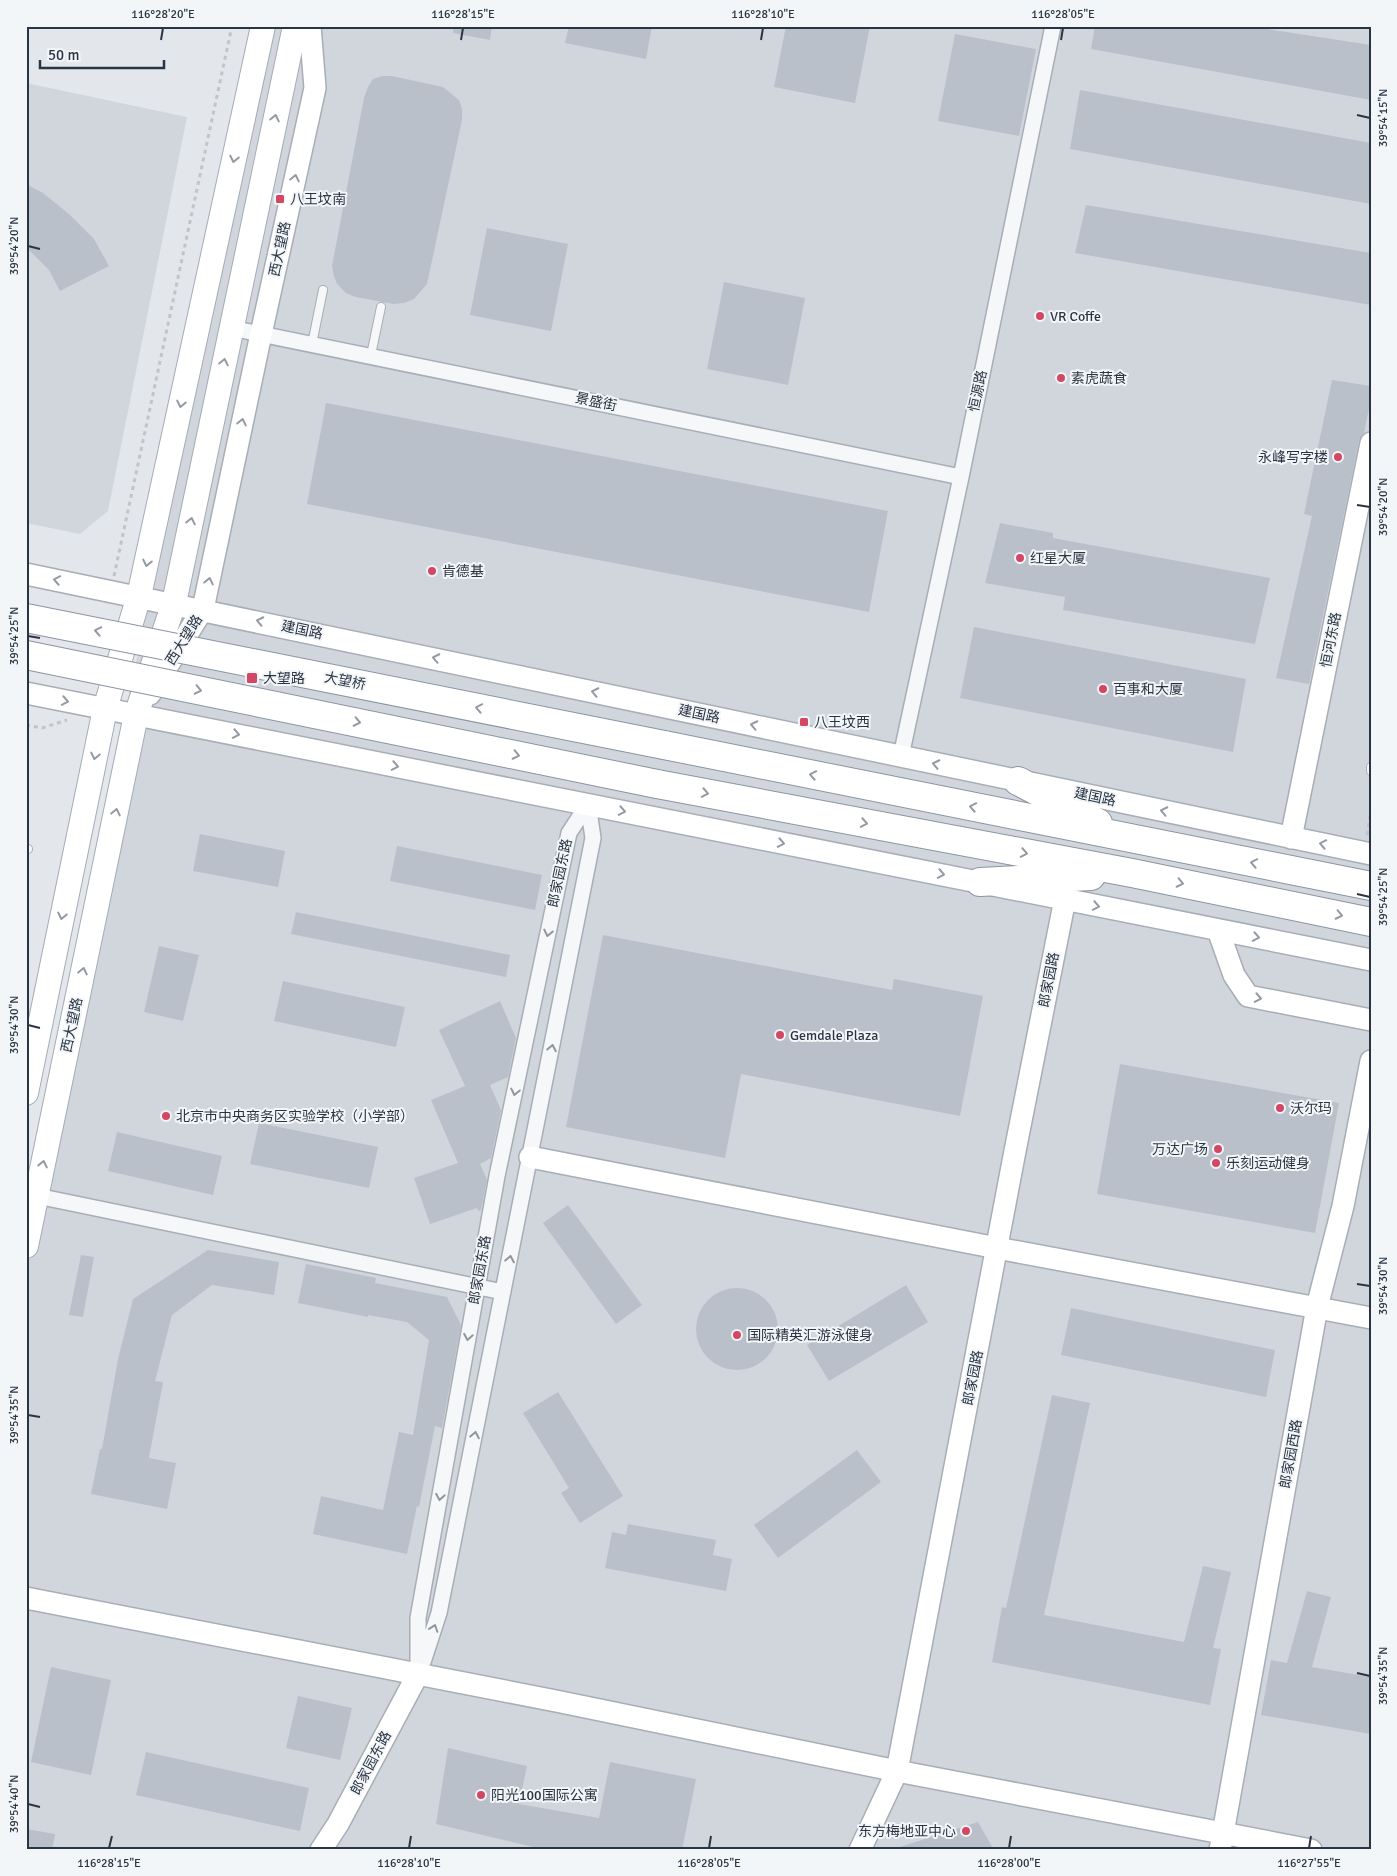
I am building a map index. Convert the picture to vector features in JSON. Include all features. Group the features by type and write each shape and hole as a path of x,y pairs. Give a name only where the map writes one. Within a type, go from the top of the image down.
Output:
{"highway":[{"name":"大望桥","path":"26,618 1124,837"},
{"path":"26,655 657,784 1132,873 1371,922"},
{"path":"1018,781 1124,837 1371,886"},
{"path":"980,882 1132,873"}],"main road":[{"path":"26,1093 105,709 140,596 263,26"},
{"name":"西大望路","path":"26,1246 136,715 174,604 295,26"}],"street":[{"name":"西大望路","path":"136,715 203,610 315,88 310,26"},
{"name":"恒源路","path":"901,756 961,477 1053,26"},
{"name":"景盛街","path":"231,328 961,477"},
{"name":"恒河东路","path":"1291,838 1371,443"},
{"name":"建国路","path":"26,574 140,596 1368,853"},
{"path":"26,693 1371,960"},
{"name":"郎家园东路","path":"321,1850 338,1824 418,1674 439,1613 593,838 588,804"},
{"name":"郎家园东路","path":"418,1674 418,1618 497,1176 569,833 588,804"},
{"name":"郎家园路","path":"860,1850 897,1771 1065,899"},
{"path":"1218,930 1234,975 1248,996 1371,1020"},
{"name":"郎家园西路","path":"1222,1841 1317,1307 1343,1206 1371,1061"},
{"path":"530,1157 1371,1318"},
{"path":"37,1196 503,1292"},
{"path":"26,1598 556,1701 897,1771 1222,1841 1311,1850"}],"lane":[{"path":"312,344 323,290"},
{"path":"371,356 381,307"},
{"path":"1371,766 1371,771"}],"path":[{"path":"111,590 232,26"},
{"path":"1368,853 1371,810"}],"shaded area":[{"path":"265,26 1371,26 1371,1850 26,1850 26,1185 133,677"},
{"path":"26,83 187,117 108,511 80,534 26,523"}],"building":[{"path":"454,26 492,26 490,40 453,33"},
{"path":"569,26 652,26 646,59 565,43"},
{"path":"786,26 870,26 855,103 774,87"},
{"path":"1095,26 1248,26 1371,45 1371,100 1091,49"},
{"path":"955,34 1036,49 1019,136 938,121"},
{"path":"382,76 392,76 443,87 459,100 462,109 462,120 427,284 414,299 404,303 393,304 356,297 346,293 337,284 332,266 364,98 373,79"},
{"path":"1080,90 1371,143 1371,204 1070,149"},
{"path":"26,184 43,193 69,214 94,239 109,266 60,291 49,270 26,247"},
{"path":"1086,205 1371,253 1371,305 1075,253"},
{"path":"487,228 568,244 551,331 470,315"},
{"path":"724,282 805,298 788,385 707,369"},
{"path":"1332,380 1371,386 1371,399 1364,433 1359,441 1309,684 1276,678 1312,516 1304,514"},
{"path":"326,403 888,511 869,612 307,504"},
{"path":"1000,523 1053,533 1053,538 1270,578 1255,644 1063,610 1065,597 985,583"},
{"name":"百事和大厦","path":"974,627 1246,679 1233,752 960,698"},
{"path":"200,834 285,851 278,887 193,871"},
{"path":"397,846 542,875 535,910 390,881"},
{"path":"296,912 510,955 506,977 291,934"},
{"name":"Gemdale Plaza","path":"603,935 892,990 894,979 983,996 960,1116 741,1074 725,1158 566,1127"},
{"path":"159,946 199,955 183,1021 144,1012"},
{"path":"283,981 405,1007 396,1047 274,1021"},
{"path":"500,1001 516,1038 508,1077 490,1085 501,1110 491,1158 480,1164 487,1180 481,1210 478,1211 477,1208 430,1224 414,1178 458,1163 431,1100 465,1086 439,1030"},
{"name":"万达广场","path":"1120,1064 1339,1103 1315,1233 1097,1194"},
{"path":"259,1123 378,1147 369,1188 250,1164"},
{"path":"117,1132 222,1156 213,1195 108,1171"},
{"path":"568,1205 642,1305 616,1324 543,1223"},
{"path":"208,1250 279,1262 274,1295 212,1285 172,1315 155,1381 163,1382 149,1458 176,1463 167,1509 91,1494 100,1449 102,1449 118,1359 133,1299"},
{"path":"81,1255 94,1257 83,1317 69,1315"},
{"path":"306,1264 376,1278 375,1283 447,1297 461,1325 442,1428 435,1426 419,1507 417,1506 407,1554 313,1534 321,1496 383,1510 399,1432 413,1435 429,1340 407,1322 368,1315 368,1317 298,1303"},
{"path":"906,1285 928,1322 829,1381 807,1345"},
{"name":"国际精英汇游泳健身","path":"729,1288 745,1288 760,1295 771,1306 778,1321 775,1345 766,1358 745,1370 729,1370 714,1363 703,1352 696,1337 696,1321 703,1306 714,1295"},
{"path":"1071,1308 1275,1350 1266,1397 1061,1355"},
{"path":"558,1392 623,1496 580,1523 561,1493 569,1488 523,1413"},
{"path":"1052,1395 1090,1403 1044,1615 1184,1642 1203,1566 1231,1572 1213,1648 1221,1649 1210,1705 992,1662 1002,1607 1006,1608"},
{"path":"857,1450 881,1482 778,1558 754,1525"},
{"path":"628,1524 716,1540 713,1555 732,1559 726,1591 605,1568 612,1532 626,1535"},
{"path":"1307,1591 1331,1597 1312,1667 1371,1677 1371,1734 1261,1715 1271,1660 1287,1663"},
{"path":"51,1667 111,1680 91,1775 31,1762"},
{"path":"298,1696 352,1708 340,1760 286,1748"},
{"path":"448,1748 527,1766 519,1804 599,1818 610,1762 696,1779 682,1850 546,1850 436,1824"},
{"path":"146,1752 309,1788 300,1831 136,1795"},
{"name":"东方梅地亚中心","path":"978,1822 994,1850 900,1850 900,1847"},
{"path":"26,1829 55,1834 52,1850 26,1850"}],"place":[{"name":"八王坟南","path":"280,199"},
{"name":"VR Coffe","path":"1040,316"},
{"name":"素虎蔬食","path":"1061,378"},
{"name":"永峰写字楼","path":"1338,457"},
{"name":"红星大厦","path":"1020,558"},
{"name":"肯德基","path":"432,571"},
{"name":"大望路","path":"252,678"},
{"name":"百事和大厦","path":"1103,689"},
{"name":"八王坟西","path":"804,722"},
{"name":"Gemdale Plaza","path":"780,1035"},
{"name":"沃尔玛","path":"1280,1108"},
{"name":"北京市中央商务区实验学校（小学部）","path":"166,1116"},
{"name":"万达广场","path":"1218,1149"},
{"name":"乐刻运动健身","path":"1216,1163"},
{"name":"国际精英汇游泳健身","path":"737,1335"},
{"name":"阳光100国际公寓","path":"481,1795"},
{"name":"东方梅地亚中心","path":"966,1831"}]}
